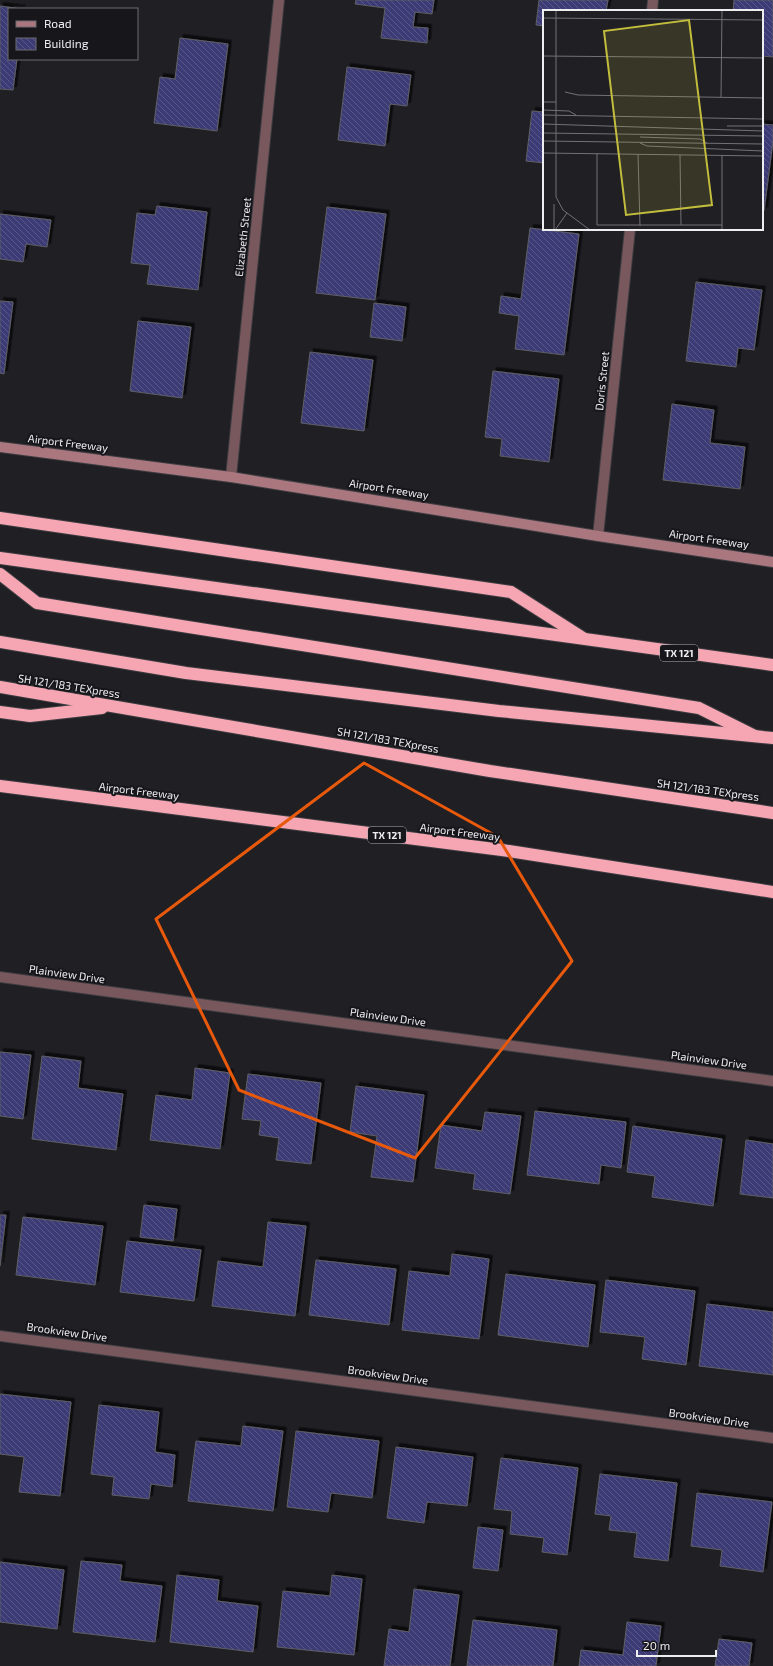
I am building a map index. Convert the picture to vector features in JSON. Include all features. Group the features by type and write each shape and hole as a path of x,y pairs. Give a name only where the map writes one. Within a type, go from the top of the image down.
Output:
{"highway":[{"path":"0,518 511,592 586,640"},
{"name":"TX 121","path":"0,558 773,665"},
{"path":"0,574 37,603 699,708 755,736"},
{"path":"0,642 194,674 499,711 773,738"},
{"name":"SH 121/183 TEXpress","path":"0,687 490,771 773,813"},
{"path":"0,712 30,716 116,706"},
{"name":"Airport Freeway","path":"0,786 502,850 773,892"}],"main road":[{"name":"Airport Freeway","path":"0,447 231,477 598,536 773,562"}],"street":[{"name":"Elizabeth Street","path":"231,477 279,0"},
{"path":"652,10 653,0"},
{"name":"Doris Street","path":"598,536 630,230"},
{"name":"Plainview Drive","path":"0,977 773,1081"},
{"name":"Brookview Drive","path":"0,1336 773,1438"}],"highlighted area":[{"path":"364,763 498,837 572,961 415,1158 239,1090 156,919"}],"building":[{"path":"356,0 434,0 432,14 415,12 413,27 428,28 427,43 381,38 385,8 355,4"},
{"path":"539,0 608,0 606,10 543,10 543,26 536,25"},
{"path":"734,0 773,0 773,57 763,56 763,10 733,10"},
{"path":"0,6 15,8 8,8 8,60 17,60 13,90 0,89"},
{"path":"180,38 228,44 217,131 154,123 160,77 175,79"},
{"path":"347,67 411,75 407,106 390,104 385,146 338,140"},
{"path":"532,111 543,112 543,163 526,161"},
{"path":"763,124 773,125 773,141 764,211"},
{"path":"157,206 207,212 198,290 147,284 150,265 131,263 137,213 155,215"},
{"path":"327,207 386,214 375,300 316,293"},
{"path":"0,214 51,220 47,247 26,244 23,262 0,259"},
{"path":"530,228 579,234 564,355 515,349 519,316 499,313 501,296 521,299"},
{"path":"696,282 762,290 754,350 738,348 736,367 686,361"},
{"path":"0,301 13,302 4,374 0,373"},
{"path":"374,303 406,307 402,341 370,337"},
{"path":"138,321 191,327 182,398 130,391"},
{"path":"310,352 373,360 364,431 301,423"},
{"path":"493,371 559,379 549,462 500,456 502,439 485,437"},
{"path":"672,404 714,410 710,443 745,447 740,489 663,480"},
{"path":"0,1052 31,1055 23,1119 0,1116"},
{"path":"42,1056 81,1061 78,1088 123,1094 116,1150 32,1139"},
{"path":"195,1068 230,1073 220,1149 150,1140 156,1095 192,1100"},
{"path":"248,1074 321,1083 311,1164 276,1160 279,1138 259,1135 261,1121 242,1119"},
{"path":"356,1086 424,1095 413,1182 371,1177 377,1136 350,1132"},
{"path":"535,1111 626,1122 621,1168 601,1165 599,1184 527,1175"},
{"path":"485,1112 521,1116 510,1194 473,1189 475,1174 435,1168 441,1125 482,1131"},
{"path":"633,1126 722,1139 713,1206 652,1197 655,1176 627,1172"},
{"path":"746,1140 773,1144 773,1198 740,1194"},
{"path":"144,1205 177,1209 173,1241 140,1237"},
{"path":"0,1215 6,1215 0,1266"},
{"path":"23,1217 103,1226 95,1285 16,1275"},
{"path":"268,1222 306,1226 295,1316 212,1306 218,1261 263,1267"},
{"path":"127,1241 201,1250 194,1301 120,1292"},
{"path":"452,1254 489,1259 479,1339 402,1330 409,1271 450,1276"},
{"path":"316,1260 396,1269 389,1325 309,1315"},
{"path":"506,1274 595,1285 588,1347 498,1335"},
{"path":"606,1280 695,1291 686,1365 642,1359 645,1337 600,1332"},
{"path":"707,1304 773,1312 773,1375 699,1366"},
{"path":"0,1394 71,1402 60,1496 19,1492 24,1457 0,1454"},
{"path":"99,1405 159,1412 155,1452 175,1455 172,1487 151,1484 149,1499 112,1495 114,1477 91,1474"},
{"path":"243,1426 283,1431 273,1511 188,1501 196,1441 241,1446"},
{"path":"296,1431 379,1441 372,1498 331,1493 328,1512 287,1507"},
{"path":"396,1447 473,1457 467,1506 427,1502 424,1523 387,1518"},
{"path":"501,1458 578,1468 567,1555 542,1552 544,1538 510,1534 512,1511 494,1509"},
{"path":"600,1474 677,1483 668,1561 634,1557 637,1533 609,1530 611,1516 595,1514"},
{"path":"697,1493 772,1502 763,1572 720,1566 722,1550 691,1546"},
{"path":"478,1527 503,1530 498,1571 473,1568"},
{"path":"81,1561 122,1565 120,1581 162,1586 155,1642 73,1632"},
{"path":"0,1562 64,1570 57,1629 0,1622"},
{"path":"177,1575 219,1580 217,1601 258,1606 253,1652 170,1642"},
{"path":"332,1575 362,1579 354,1655 277,1647 283,1591 330,1596"},
{"path":"414,1589 459,1595 450,1666 384,1666 389,1629 409,1632"},
{"path":"473,1620 557,1630 553,1666 467,1666"},
{"path":"627,1622 661,1626 656,1666 579,1666 581,1650 623,1655"},
{"path":"719,1639 752,1643 749,1666 715,1666"}]}
